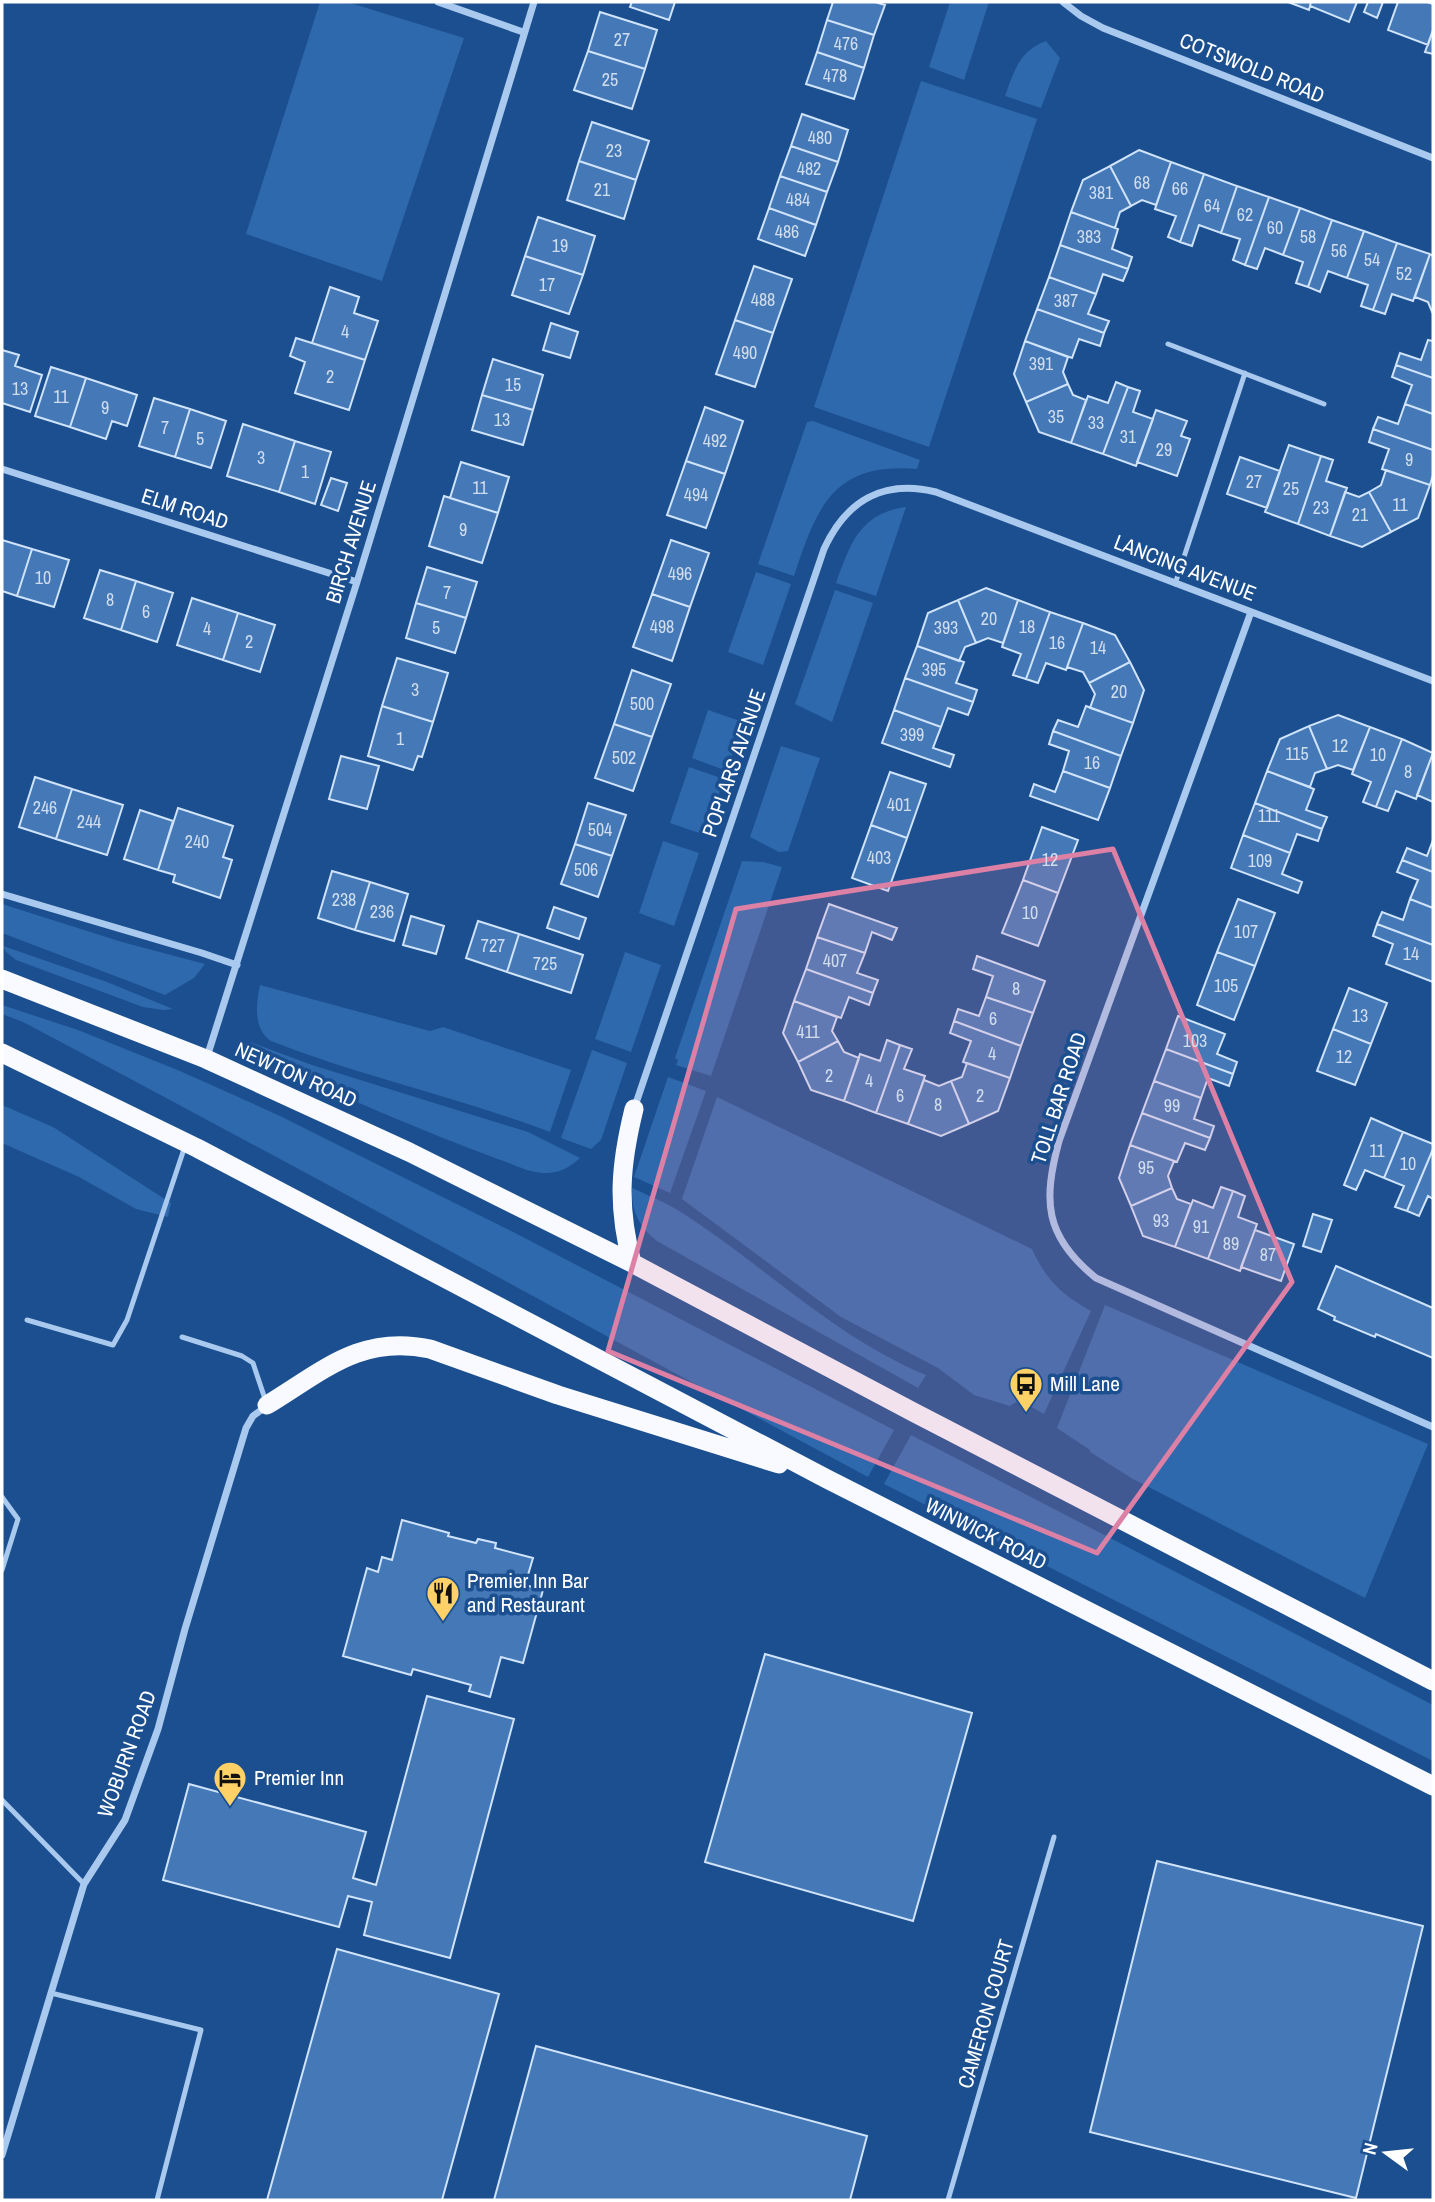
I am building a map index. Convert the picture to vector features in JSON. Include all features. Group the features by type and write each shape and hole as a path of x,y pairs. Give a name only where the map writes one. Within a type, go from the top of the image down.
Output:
{"highway":[{"name":"NEWTON ROAD","path":"2,979 206,1059 410,1152 632,1263"},
{"path":"2,1053 186,1143"},
{"path":"634,1109 624,1150 621,1204 632,1263 1433,1681"},
{"name":"WINWICK ROAD","path":"186,1143 827,1479 1433,1786"},
{"path":"267,1405 348,1355 366,1349 411,1345 430,1349 558,1395 827,1479"}],"street":[{"path":"440,2 523,33"},
{"name":"BIRCH AVENUE","path":"206,1059 357,582 534,2"},
{"name":"COTSWOLD ROAD","path":"1063,2 1103,28 1433,158"},
{"name":"ELM ROAD","path":"2,469 357,582"},
{"name":"POPLARS AVENUE","path":"634,1109 828,540 845,513 872,495 899,489 924,489"},
{"name":"LANCING AVENUE","path":"924,489 962,501 1433,681"},
{"name":"TOLL BAR ROAD","path":"1251,612 1059,1141 1050,1180 1052,1217 1068,1250 1080,1265 1096,1278 1433,1426"},
{"path":"2,894 237,965"},
{"name":"WOBURN ROAD","path":"2,2155 84,1884 125,1820 158,1729 185,1629 246,1428 253,1416 267,1405"}],"lane":[{"path":"1168,344 1324,404"},
{"path":"1175,584 1245,373"},
{"path":"27,1320 113,1345 127,1320 186,1143"},
{"path":"182,1337 242,1356 253,1363 267,1405"},
{"path":"2,1497 18,1519 2,1570"},
{"path":"2,1800 84,1884"},
{"name":"CAMERON COURT","path":"948,2200 1054,1837"},
{"path":"51,1993 201,2030 157,2200"}],"highlighted area":[{"path":"1113,849 1292,1282 1097,1553 608,1351 736,909"}],"shaded area":[{"path":"320,2 347,2 464,38 382,281 246,234"},
{"path":"950,2 989,2 964,80 929,67"},
{"path":"1046,41 1060,58 1041,108 1005,96 1015,70 1024,56 1029,50"},
{"path":"921,81 1037,119 929,447 814,407"},
{"path":"813,421 920,460 917,469 889,469 866,473 848,481 833,494 811,529 794,576 758,564 807,422"},
{"path":"906,507 876,596 836,583 852,543 867,523 890,510"},
{"path":"756,572 791,584 763,665 728,652"},
{"path":"835,590 873,603 832,722 795,704"},
{"path":"708,710 743,722 727,771 692,758"},
{"path":"781,746 820,758 788,851 779,852 750,837"},
{"path":"689,767 724,779 705,835 670,823"},
{"path":"663,841 699,853 674,926 639,913"},
{"path":"742,861 763,862 782,867 711,1076 676,1065 678,1060 675,1058"},
{"path":"2,904 122,942 205,964 194,978 165,995 2,933"},
{"path":"3,946 107,982 173,1009 143,1007 16,960"},
{"path":"625,952 661,965 631,1052 595,1039"},
{"path":"260,985 430,1031 443,1027 571,1070 550,1132 271,1041 261,1030 257,1016"},
{"path":"2,1005 78,1030 180,1071 278,1115 517,1234 894,1430 868,1477 129,1078 23,1022 2,1014"},
{"path":"250,1042 312,1065 528,1132 580,1158 564,1169 551,1173 520,1168 412,1126 277,1068 255,1051"},
{"path":"592,1050 627,1063 601,1140 591,1149 561,1138"},
{"path":"668,1077 706,1091 670,1193 634,1177"},
{"path":"717,1097 1032,1249 1043,1270 1056,1286 1091,1311 1044,1414 1019,1400 1010,1406 974,1395 938,1368 841,1317 682,1199"},
{"path":"2,1105 53,1127 171,1203 168,1217 136,1209 79,1177 2,1143"},
{"path":"632,1188 676,1209 859,1340 926,1375 918,1388 657,1241 637,1218"},
{"path":"1105,1305 1428,1444 1365,1598 1133,1479 1057,1428"},
{"path":"911,1435 1433,1705 1433,1761 884,1484"}],"building":[{"path":"632,2 675,2 669,20 630,7"},
{"path":"833,2 875,2 885,5 874,35 827,20"},
{"path":"1288,2 1311,2 1309,10"},
{"path":"1311,2 1357,2 1349,22 1310,6"},
{"path":"1368,2 1383,2 1377,18 1364,12"},
{"path":"1398,2 1433,4 1433,30 1428,45 1388,30"},
{"path":"600,12 657,30 645,69 588,51"},
{"path":"827,20 874,35 864,68 817,52"},
{"path":"1433,30 1433,54 1425,52"},
{"path":"588,51 645,69 632,109 574,90"},
{"path":"817,52 864,68 854,99 806,84"},
{"path":"802,114 848,130 838,162 791,146"},
{"path":"592,122 649,141 636,180 579,161"},
{"path":"791,146 838,162 827,192 780,176"},
{"path":"1139,150 1171,162 1156,205 1142,200 1131,206 1110,166"},
{"path":"579,161 636,180 624,219 567,200"},
{"path":"1171,162 1204,174 1180,242 1168,237 1176,216 1155,209"},
{"path":"1110,166 1131,206 1120,212 1115,228 1071,212 1083,180"},
{"path":"1204,174 1237,186 1221,233 1199,225 1192,246 1180,242"},
{"path":"780,176 827,192 816,225 769,208"},
{"path":"1237,186 1269,197 1245,265 1233,260 1240,239 1221,233"},
{"path":"1269,197 1300,208 1283,255 1265,248 1257,269 1245,265"},
{"path":"769,208 816,225 805,256 758,239"},
{"path":"1300,208 1332,220 1308,287 1296,283 1303,262 1283,255"},
{"path":"1071,212 1118,229 1112,249 1132,257 1128,269 1060,245"},
{"path":"538,217 595,236 583,275 525,256"},
{"path":"1332,220 1364,231 1347,278 1328,271 1320,292 1308,287"},
{"path":"1364,231 1397,243 1373,310 1361,306 1368,285 1347,278"},
{"path":"1397,243 1430,254 1413,301 1392,294 1385,314 1373,310"},
{"path":"1060,245 1128,269 1123,281 1103,274 1096,294 1049,277"},
{"path":"1430,254 1433,256 1433,314 1428,302 1415,297"},
{"path":"525,256 583,275 569,314 512,295"},
{"path":"754,266 792,279 773,333 735,320"},
{"path":"1049,277 1096,294 1088,314 1109,321 1104,333 1037,309"},
{"path":"330,287 359,297 354,313 378,321 365,360 312,343"},
{"path":"1037,309 1104,333 1100,346 1079,339 1072,358 1025,341"},
{"path":"735,320 773,333 755,387 716,374"},
{"path":"551,323 578,332 570,358 543,350"},
{"path":"296,338 365,360 349,410 295,393 305,362 290,356"},
{"path":"1428,340 1433,341 1433,378 1396,365 1400,353 1421,360"},
{"path":"1025,341 1068,357 1063,372 1068,384 1026,402 1014,374"},
{"path":"2,350 19,355 15,366 42,375 30,412 2,403"},
{"path":"493,359 543,375 533,410 482,395"},
{"path":"1396,365 1433,378 1433,414 1405,404 1412,385 1392,377"},
{"path":"51,367 86,378 70,427 35,416"},
{"path":"86,378 137,395 127,426 112,421 106,439 70,427"},
{"path":"1116,382 1128,387 1103,454 1071,443 1088,396 1108,403"},
{"path":"1068,384 1073,395 1086,400 1071,443 1039,432 1026,402"},
{"path":"1128,387 1140,391 1133,412 1153,419 1136,466 1103,454"},
{"path":"482,395 533,410 523,445 472,430"},
{"path":"154,398 190,409 175,457 139,446"},
{"path":"1405,404 1433,414 1433,450 1373,429 1378,417 1398,424"},
{"path":"705,407 743,421 725,474 686,461"},
{"path":"190,409 226,421 211,468 175,457"},
{"path":"1156,410 1187,421 1181,436 1190,439 1177,476 1137,462"},
{"path":"243,424 295,441 279,492 227,476"},
{"path":"1373,429 1433,450 1433,475 1430,485 1382,469 1389,449 1369,442"},
{"path":"295,441 331,452 315,504 279,492"},
{"path":"1289,445 1321,456 1298,524 1265,512"},
{"path":"1321,456 1333,460 1326,481 1347,488 1330,536 1298,524"},
{"path":"1240,457 1280,471 1267,508 1227,494"},
{"path":"686,461 725,474 706,528 667,515"},
{"path":"461,462 509,477 498,513 450,498"},
{"path":"1386,470 1430,485 1418,518 1391,532 1369,492 1381,485"},
{"path":"331,478 347,483 338,511 321,505"},
{"path":"1345,492 1359,497 1369,492 1391,532 1362,547 1330,536"},
{"path":"444,496 498,513 482,563 429,546"},
{"path":"2,540 32,549 17,596 2,591"},
{"path":"671,540 709,553 690,607 652,594"},
{"path":"32,549 69,560 54,607 17,596"},
{"path":"427,567 477,582 466,618 416,603"},
{"path":"100,570 136,581 121,630 84,618"},
{"path":"136,581 173,593 157,642 121,630"},
{"path":"986,588 1018,600 1003,643 988,638 976,643 958,600"},
{"path":"652,594 690,607 672,661 633,647"},
{"path":"192,598 238,613 223,660 177,645"},
{"path":"958,600 976,643 965,647 959,661 917,646 928,613"},
{"path":"1018,600 1050,612 1026,679 1013,675 1021,654 1002,647"},
{"path":"416,603 466,618 455,653 406,638"},
{"path":"1050,612 1083,623 1066,670 1046,663 1038,683 1026,679"},
{"path":"238,613 275,625 260,672 223,660"},
{"path":"1083,623 1115,635 1130,662 1089,683 1083,672 1067,667"},
{"path":"917,646 964,662 956,683 977,690 973,702 905,678"},
{"path":"397,658 448,673 433,722 382,706"},
{"path":"1130,662 1144,690 1133,723 1090,708 1095,694 1089,683"},
{"path":"632,670 671,684 652,737 614,724"},
{"path":"905,678 973,702 968,715 948,708 941,727 894,710"},
{"path":"382,706 433,722 422,757 418,756 413,770 368,756"},
{"path":"1086,706 1133,723 1121,756 1053,731 1058,720 1078,727"},
{"path":"894,710 941,727 933,748 954,755 950,767 882,743"},
{"path":"1338,715 1370,727 1353,770 1338,765 1327,769 1309,726"},
{"path":"614,724 652,737 633,791 595,778"},
{"path":"1309,726 1327,769 1315,773 1310,787 1267,771 1280,739"},
{"path":"1370,727 1402,739 1376,807 1363,802 1371,782 1352,774"},
{"path":"1053,731 1121,756 1110,788 1063,771 1069,751 1049,744"},
{"path":"1402,739 1433,753 1416,799 1396,791 1388,811 1376,807"},
{"path":"1433,753 1433,802 1417,795"},
{"path":"341,756 379,766 367,809 329,799"},
{"path":"1063,771 1110,788 1098,820 1030,796 1034,784 1055,792"},
{"path":"1267,771 1314,789 1306,810 1327,817 1322,829 1255,803"},
{"path":"890,772 926,784 907,838 871,825"},
{"path":"35,777 72,789 56,839 19,827"},
{"path":"72,789 123,805 107,855 56,839"},
{"path":"588,803 626,815 612,856 575,844"},
{"path":"1255,803 1322,829 1318,841 1297,834 1290,853 1243,835"},
{"path":"178,808 233,826 223,857 232,860 220,898 173,882 175,875 158,870"},
{"path":"140,810 173,821 158,870 124,859"},
{"path":"871,825 907,838 888,891 852,878"},
{"path":"1042,827 1078,840 1058,893 1023,880"},
{"path":"1243,835 1290,853 1282,874 1302,882 1298,893 1231,868"},
{"path":"1433,840 1433,872 1402,860 1407,848 1427,856"},
{"path":"575,844 612,856 598,897 561,884"},
{"path":"1402,860 1433,872 1433,908 1410,899 1418,880 1397,872"},
{"path":"332,871 370,882 355,930 318,918"},
{"path":"1023,880 1058,893 1038,946 1002,933"},
{"path":"370,882 408,894 394,941 355,930"},
{"path":"1238,899 1275,913 1255,966 1217,952"},
{"path":"1410,899 1433,908 1433,945 1377,924 1382,912 1403,920"},
{"path":"829,904 897,928 892,940 872,932 865,953 817,937"},
{"path":"554,907 586,918 579,939 547,928"},
{"path":"411,916 444,926 436,954 403,945"},
{"path":"478,921 519,934 507,972 466,958"},
{"path":"1377,924 1433,945 1433,982 1386,964 1393,944 1373,936"},
{"path":"519,934 583,955 571,993 507,972"},
{"path":"817,937 865,953 857,973 878,980 873,993 806,969"},
{"path":"1217,952 1255,966 1234,1020 1197,1005"},
{"path":"977,956 1045,981 1033,1013 986,997 993,976 973,969"},
{"path":"806,969 873,993 869,1005 849,997 841,1018 794,1001"},
{"path":"1349,988 1387,1003 1371,1044 1333,1029"},
{"path":"986,997 1033,1013 1021,1046 954,1021 958,1009 979,1016"},
{"path":"794,1001 837,1017 832,1031 838,1041 798,1062 783,1033"},
{"path":"1178,1016 1225,1034 1217,1054 1237,1062 1233,1074 1166,1049"},
{"path":"954,1021 1021,1046 1010,1078 963,1062 971,1041 950,1033"},
{"path":"1333,1029 1371,1044 1355,1085 1317,1071"},
{"path":"887,1040 900,1045 876,1113 844,1101 860,1054 880,1061"},
{"path":"838,1041 844,1052 859,1058 844,1101 811,1090 798,1062"},
{"path":"900,1045 912,1049 904,1069 925,1076 908,1124 876,1113"},
{"path":"1166,1049 1233,1074 1229,1086 1208,1078 1201,1098 1154,1081"},
{"path":"967,1063 1010,1078 998,1111 969,1124 951,1081 962,1077"},
{"path":"924,1080 939,1086 951,1081 969,1124 941,1136 908,1124"},
{"path":"1154,1081 1201,1098 1194,1119 1214,1126 1210,1138 1142,1113"},
{"path":"1142,1113 1210,1138 1205,1150 1185,1143 1177,1162 1130,1145"},
{"path":"1371,1118 1403,1132 1384,1178 1365,1170 1356,1190 1344,1185"},
{"path":"1403,1132 1433,1144 1407,1211 1395,1207 1404,1186 1384,1178"},
{"path":"1130,1145 1174,1161 1168,1176 1172,1188 1131,1206 1119,1178"},
{"path":"1433,1149 1433,1199 1428,1196 1419,1216 1407,1211"},
{"path":"1221,1187 1233,1191 1208,1259 1175,1247 1193,1200 1213,1208"},
{"path":"1172,1188 1177,1199 1191,1204 1175,1247 1143,1236 1131,1206"},
{"path":"1233,1191 1245,1196 1238,1217 1257,1224 1240,1271 1208,1259"},
{"path":"1313,1214 1332,1220 1321,1252 1303,1246"},
{"path":"1255,1230 1294,1244 1281,1281 1241,1267"},
{"path":"1336,1266 1433,1308 1433,1358 1334,1320 1335,1317 1318,1309"},
{"name":"Premier Inn Bar and Restaurant","path":"402,1520 476,1543 478,1539 496,1543 495,1548 533,1558 525,1585 543,1590 523,1663 501,1657 490,1697 469,1691 471,1685 413,1669 411,1675 343,1656 367,1568 378,1572 382,1557 392,1560"},
{"path":"765,1654 972,1713 913,1921 705,1862"},
{"name":"Premier Inn","path":"427,1696 514,1719 450,1958 364,1935 372,1902 348,1896 339,1927 163,1880 189,1784 366,1832 353,1878 376,1885"},
{"path":"1157,1861 1423,1926 1356,2198 1090,2132"},
{"path":"337,1949 499,1994 442,2200 267,2200"},
{"path":"536,2046 867,2136 850,2200 494,2200"}],"place":[{"name":"Mill Lane","path":"1026,1414"},
{"name":"Premier Inn Bar and Restaurant","path":"443,1623"},
{"name":"Premier Inn","path":"230,1808"}]}
